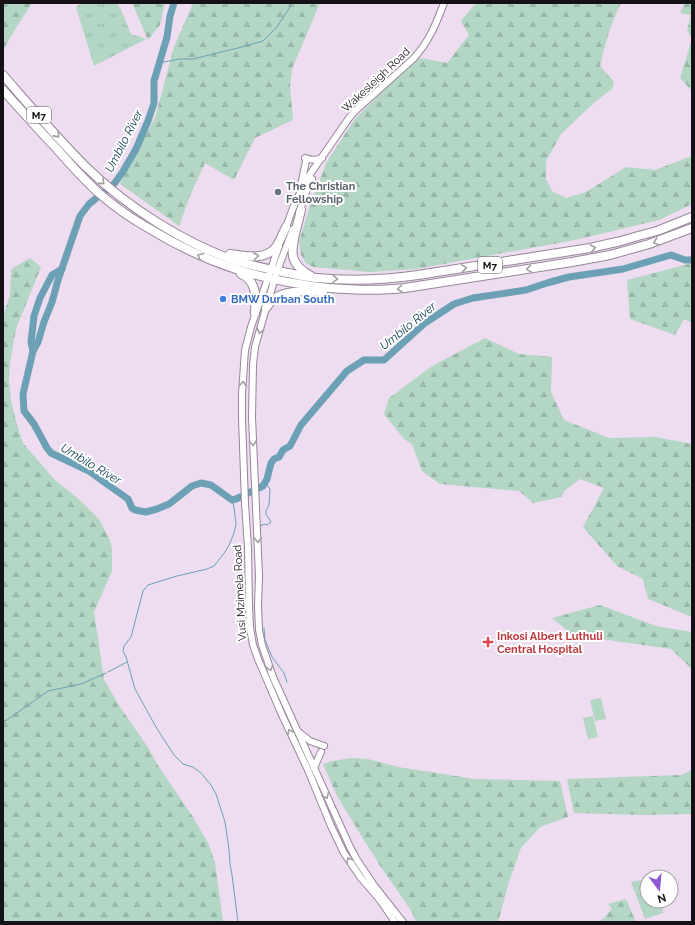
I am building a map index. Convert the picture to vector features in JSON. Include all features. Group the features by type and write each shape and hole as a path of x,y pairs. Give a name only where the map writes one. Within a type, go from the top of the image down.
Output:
{"highway":[{"name":"M7","path":"3,75 86,167 109,188 141,212 204,248 238,261 274,270 315,278 357,280 394,278 514,261 590,248 621,241 692,217"},
{"name":"M7","path":"3,90 67,161 100,194 131,217 170,241 205,258 250,274 271,279 352,290 405,288 587,260 649,244 692,228"},
{"path":"300,210 292,245 292,256 301,270 315,278"},
{"path":"217,253 247,257 267,254 277,246 286,227"},
{"path":"225,266 244,275 253,284 256,297 255,313"},
{"path":"266,308 275,298 289,293 352,290"}],"main road":[{"name":"Wakesleigh Road","path":"274,270 316,168 322,158 355,111 421,50 434,29 444,3"},
{"path":"298,196 303,178 305,159 319,160 322,158"},
{"name":"Wakesleigh Road","path":"274,270 293,208 306,180 316,168"},
{"path":"271,279 274,270"},
{"name":"Vusi Mzimela Road","path":"271,279 266,308 255,347 252,366 252,417 259,576 258,606 260,637 264,654 273,677 349,845 373,884 402,922"},
{"name":"Vusi Mzimela Road","path":"271,279 255,313 245,350 242,394 249,605 253,645 282,715 344,853 395,922"},
{"path":"298,731 306,739 315,743 323,750 314,768"}],"green space":[{"path":"3,3 32,3 3,50"},
{"path":"82,3 117,3 131,34 146,39 94,66 76,7"},
{"path":"132,3 165,3 160,25 148,40"},
{"path":"193,3 320,3 292,69 290,86 293,120 255,138 234,180 205,163 192,191 179,226 120,184 155,118 174,47"},
{"path":"476,3 621,3 614,18 600,66 614,82 612,89 595,102 561,134 546,161 546,179 552,191 566,198 586,192 626,167 655,170 692,156 692,204 659,220 575,240 416,269 369,272 313,267 306,263 301,255 299,242 326,163 355,119 383,91 420,58 447,63 469,35 461,21"},
{"path":"685,3 692,3 692,39 687,30 691,15 680,13"},
{"path":"692,39 692,90 680,78"},
{"path":"30,258 41,267 16,329 10,363 9,379 11,401 18,428 23,443 54,479 81,501 99,519 110,540 112,549 112,571 94,612 104,679 118,704 193,817 208,843 215,862 223,922 3,922 3,316 10,295 11,269"},
{"path":"692,263 692,323 684,319 675,335 630,319 627,280"},
{"path":"485,338 519,354 552,357 551,392 564,420 609,438 656,437 692,444 692,617 648,599 643,579 617,566 583,527 604,488 580,479 564,491 562,497 533,503 519,491 440,484 422,471 412,444 404,439 384,414 389,398 432,366"},
{"path":"600,605 656,626 692,632 692,669 671,649 573,635 552,618"},
{"path":"601,698 606,719 595,721 590,700"},
{"path":"593,716 598,737 588,739 583,718"},
{"path":"352,758 368,759 398,767 475,779 560,781 568,817 540,827 521,848 509,882 498,922 417,922 337,796 323,764"},
{"path":"692,770 692,814 642,815 574,813 567,779 681,775"},
{"path":"639,880 639,903 631,882"},
{"path":"626,899 636,922 598,922 603,919 612,909 608,904"},
{"path":"641,909 662,909 663,913 645,919"}],"waterway":[{"name":"Umbilo River","path":"174,3 170,16 167,37 154,81 154,103 148,121 136,149 122,173 114,184 89,204 80,216 52,302 38,342 33,351 23,394 24,411 34,424 51,453 89,471 128,499 132,508 135,510 146,512 157,509 169,504 192,486 201,483 211,485 232,500 263,486 267,479 271,463 274,459 279,457 283,450 290,446 301,425 347,371 364,360 384,360 425,323 454,304 473,298 526,290 569,277 623,269 671,255 685,260 692,260"},
{"path":"159,63 179,59 193,59 263,41 276,28 290,7 291,3"},
{"path":"33,351 31,342 34,316 40,298 52,275 62,269"},
{"path":"259,527 264,524 267,525 271,522 266,514 269,505 270,489 264,484"},
{"path":"232,500 236,524 234,533 225,552 214,566 148,585 143,591 131,637 124,646 123,651 135,689 156,727 174,755 183,764 193,767 201,773 216,794 225,822 238,922"},
{"path":"256,576 256,582"},
{"path":"264,628 265,640 272,657 284,673 287,682"},
{"path":"108,672 127,662"},
{"path":"3,721 7,720 48,691 81,684 106,673"}],"place":[{"name":"The Christian Fellowship","path":"278,192"},
{"name":"BMW Durban South","path":"223,299"},
{"name":"Inkosi Albert Luthuli Central Hospital","path":"488,642"}]}
